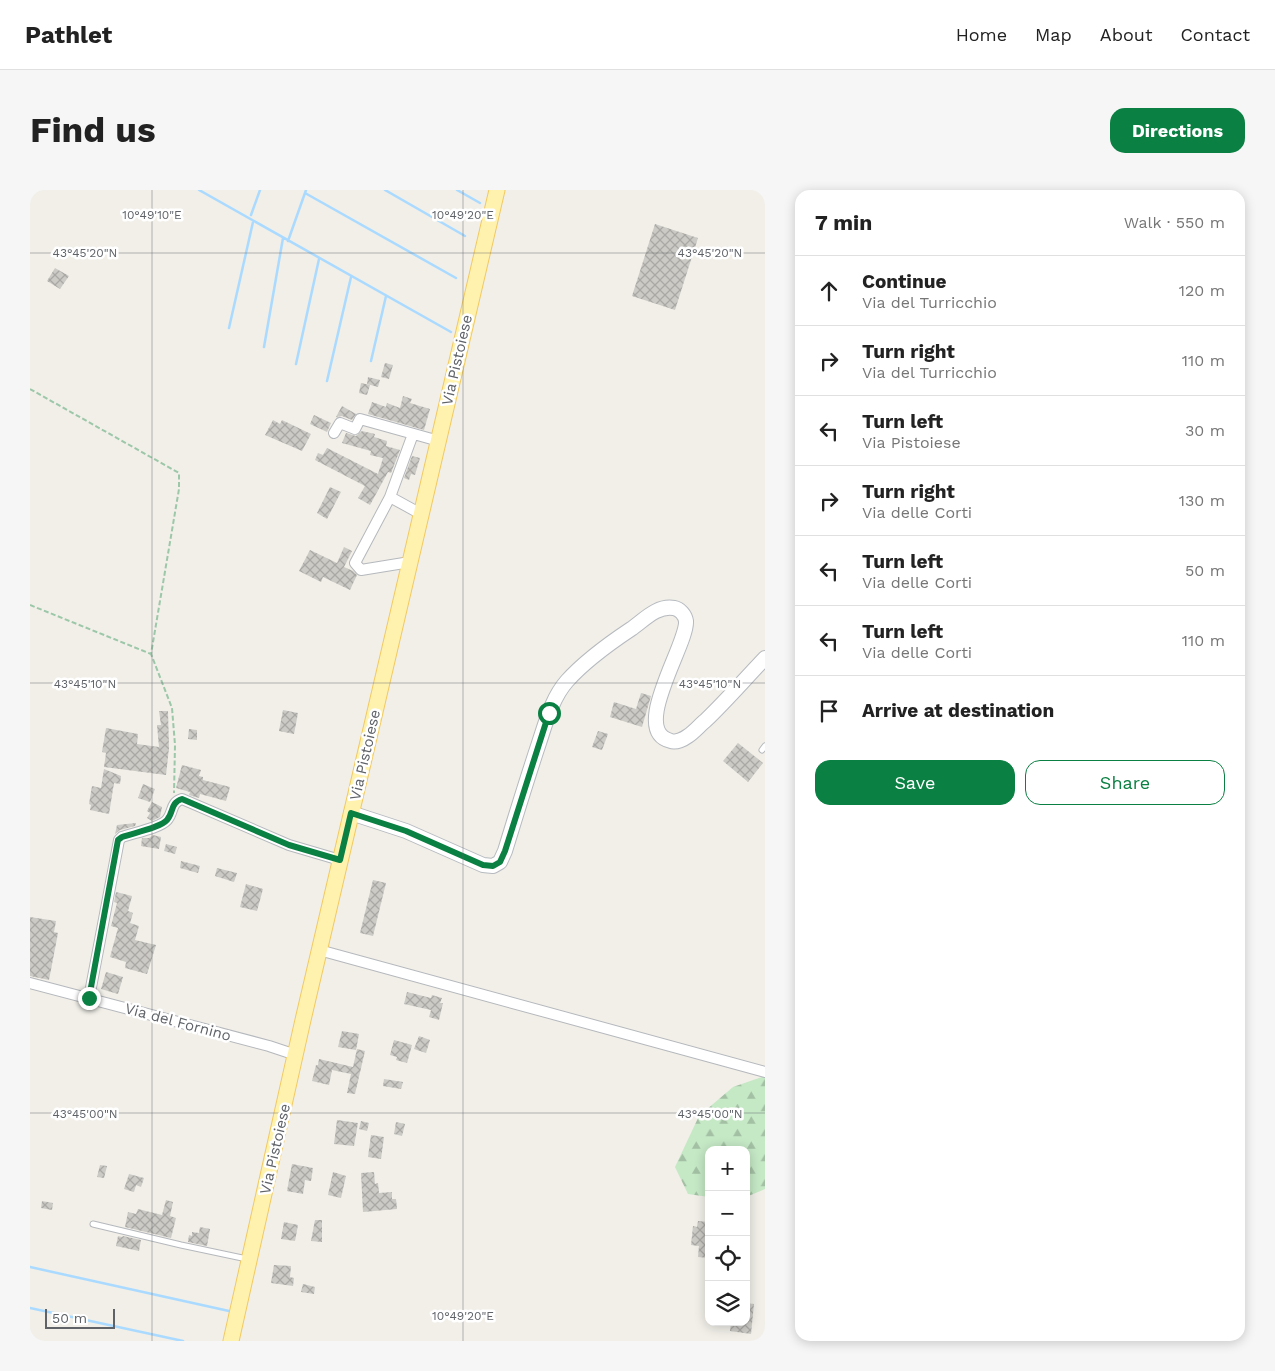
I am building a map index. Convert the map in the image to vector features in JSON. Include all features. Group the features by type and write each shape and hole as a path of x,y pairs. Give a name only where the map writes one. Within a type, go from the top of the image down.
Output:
{"main road":[{"name":"Via Pistoiese","path":"232,1341 319,950 498,190"}],"street":[{"path":"334,433 340,423 355,429 360,419 438,441"},
{"path":"410,562 361,570 355,563 390,498 413,434"},
{"path":"390,498 421,514"},
{"path":"351,813 406,831 483,865 493,866 500,862 505,851 549,713 558,694 567,682 612,642 658,609 676,608 682,612 686,620 685,629 657,709 656,722 659,732 665,740 674,742 688,736 716,710 765,658"},
{"path":"89,998 118,840 159,825 167,820 173,803 182,799 289,845 340,860"},
{"path":"319,950 765,1072"},
{"name":"Via del Fornino","path":"30,983 269,1046 296,1055"}],"lane":[{"path":"92,1224 250,1259"}],"path":[{"path":"30,389 180,474 180,489 151,654 172,708 175,745 173,803"},
{"path":"30,605 151,654"}],"green space":[{"path":"765,1076 765,1189 750,1195 750,1146 705,1146 705,1196 688,1194 675,1167 699,1116 733,1087"}],"building":[{"path":"655,224 698,238 675,310 632,296"},
{"path":"55,268 69,276 60,289 47,281"},
{"path":"385,363 393,365 389,379 381,377"},
{"path":"368,377 380,380 378,387 367,384"},
{"path":"361,383 370,385 367,395 359,393"},
{"path":"403,396 412,399 410,403 430,409 424,430 368,414 372,402 386,407 387,403 400,408"},
{"path":"342,406 356,414 352,420 342,416 336,417"},
{"path":"314,415 331,423 327,432 310,424"},
{"path":"273,420 280,424 282,420 311,434 302,451 265,435"},
{"path":"362,431 375,434 374,437 387,441 386,446 400,450 391,473 388,472 370,505 358,498 365,486 315,460 318,453 323,455 327,448 378,474 383,458 370,455 371,451 342,443 346,433 356,436"},
{"path":"412,456 420,458 415,475 411,474 409,480 404,478"},
{"path":"330,487 341,492 327,519 317,513"},
{"path":"344,547 352,551 344,567 357,575 350,590 323,577 321,582 299,571 310,550 337,563"},
{"path":"641,693 651,696 642,727 610,717 614,702 636,709"},
{"path":"283,710 298,713 294,734 279,731"},
{"path":"159,711 168,711 169,748 166,775 104,767 106,753 102,752 106,728 138,734 137,744 159,747 157,725 161,725"},
{"path":"189,729 197,730 197,740 188,739"},
{"path":"598,731 608,734 602,750 592,747"},
{"path":"738,743 763,763 748,782 723,761"},
{"path":"182,765 201,770 199,776 203,777 203,780 230,787 226,801 200,794 199,798 189,795 190,792 176,788"},
{"path":"104,769 121,776 120,784 114,783 109,814 90,810 91,805 89,804 92,786 101,788"},
{"path":"143,784 155,789 150,802 138,798"},
{"path":"152,802 162,807 160,817 152,821 147,818 150,813 147,811"},
{"path":"136,823 135,826 120,830 115,834 117,825"},
{"path":"153,835 161,837 159,849 141,846 142,838 149,838"},
{"path":"166,844 177,847 175,854 164,851"},
{"path":"181,861 200,866 198,873 180,868"},
{"path":"217,868 237,873 234,882 215,876"},
{"path":"373,880 386,883 373,936 360,933"},
{"path":"246,884 263,889 257,911 240,907"},
{"path":"116,892 132,896 128,911 133,913 130,923 139,926 135,940 156,945 147,974 125,968 126,962 110,957 118,928 111,926 117,903 114,902"},
{"path":"30,917 56,921 54,932 58,933 49,980 30,976"},
{"path":"106,972 123,977 118,994 101,989"},
{"path":"407,992 431,998 432,995 442,998 440,1003 443,1003 439,1020 429,1017 431,1010 404,1004"},
{"path":"342,1031 359,1034 356,1050 338,1047"},
{"path":"419,1036 430,1040 426,1053 414,1049"},
{"path":"394,1040 412,1045 407,1063 396,1060 397,1057 390,1055"},
{"path":"357,1049 365,1051 355,1094 347,1093 351,1074 332,1070 329,1085 312,1081 319,1059 353,1067"},
{"path":"384,1079 403,1082 401,1089 383,1086"},
{"path":"337,1120 358,1123 354,1146 334,1144"},
{"path":"361,1121 369,1123 367,1131 359,1129"},
{"path":"396,1122 405,1124 402,1136 394,1134"},
{"path":"371,1135 384,1137 381,1159 368,1157"},
{"path":"292,1164 313,1168 311,1181 305,1180 303,1194 287,1191"},
{"path":"100,1165 107,1166 104,1178 97,1177"},
{"path":"333,1172 346,1176 341,1198 328,1195"},
{"path":"374,1172 375,1184 378,1183 379,1193 392,1192 392,1199 396,1199 397,1209 363,1212 361,1173"},
{"path":"129,1174 144,1178 141,1187 136,1185 134,1192 124,1189"},
{"path":"166,1200 173,1202 170,1216 176,1218 171,1238 125,1227 128,1212 136,1214 138,1209 162,1215"},
{"path":"42,1201 53,1203 52,1210 41,1208"},
{"path":"315,1220 322,1220 322,1242 311,1241"},
{"path":"698,1221 705,1222 705,1258 698,1257 699,1246 691,1245 693,1226 697,1227"},
{"path":"284,1222 298,1225 295,1241 281,1239"},
{"path":"200,1227 210,1229 207,1246 188,1242 189,1235 192,1236 192,1232 199,1233"},
{"path":"118,1236 141,1240 139,1251 116,1246"},
{"path":"274,1265 291,1266 290,1277 294,1278 293,1286 271,1283"},
{"path":"303,1284 315,1287 314,1294 301,1292"},
{"path":"750,1304 754,1304 751,1334 730,1331 731,1326 750,1326"}],"waterway":[{"path":"199,190 451,332"},
{"path":"251,215 260,190"},
{"path":"288,241 306,190"},
{"path":"385,190 465,236"},
{"path":"457,190 480,203"},
{"path":"305,193 456,278"},
{"path":"229,328 253,222"},
{"path":"264,347 283,238"},
{"path":"296,364 319,259"},
{"path":"327,381 351,277"},
{"path":"371,361 386,296"},
{"path":"30,1267 229,1311"},
{"path":"30,1308 183,1341"}],"route":[{"path":"89,998 118,840 159,825 167,820 173,803 176,800 182,799 289,845 340,860 351,813 406,831 483,865 493,866 500,862 505,851 549,713"}]}
